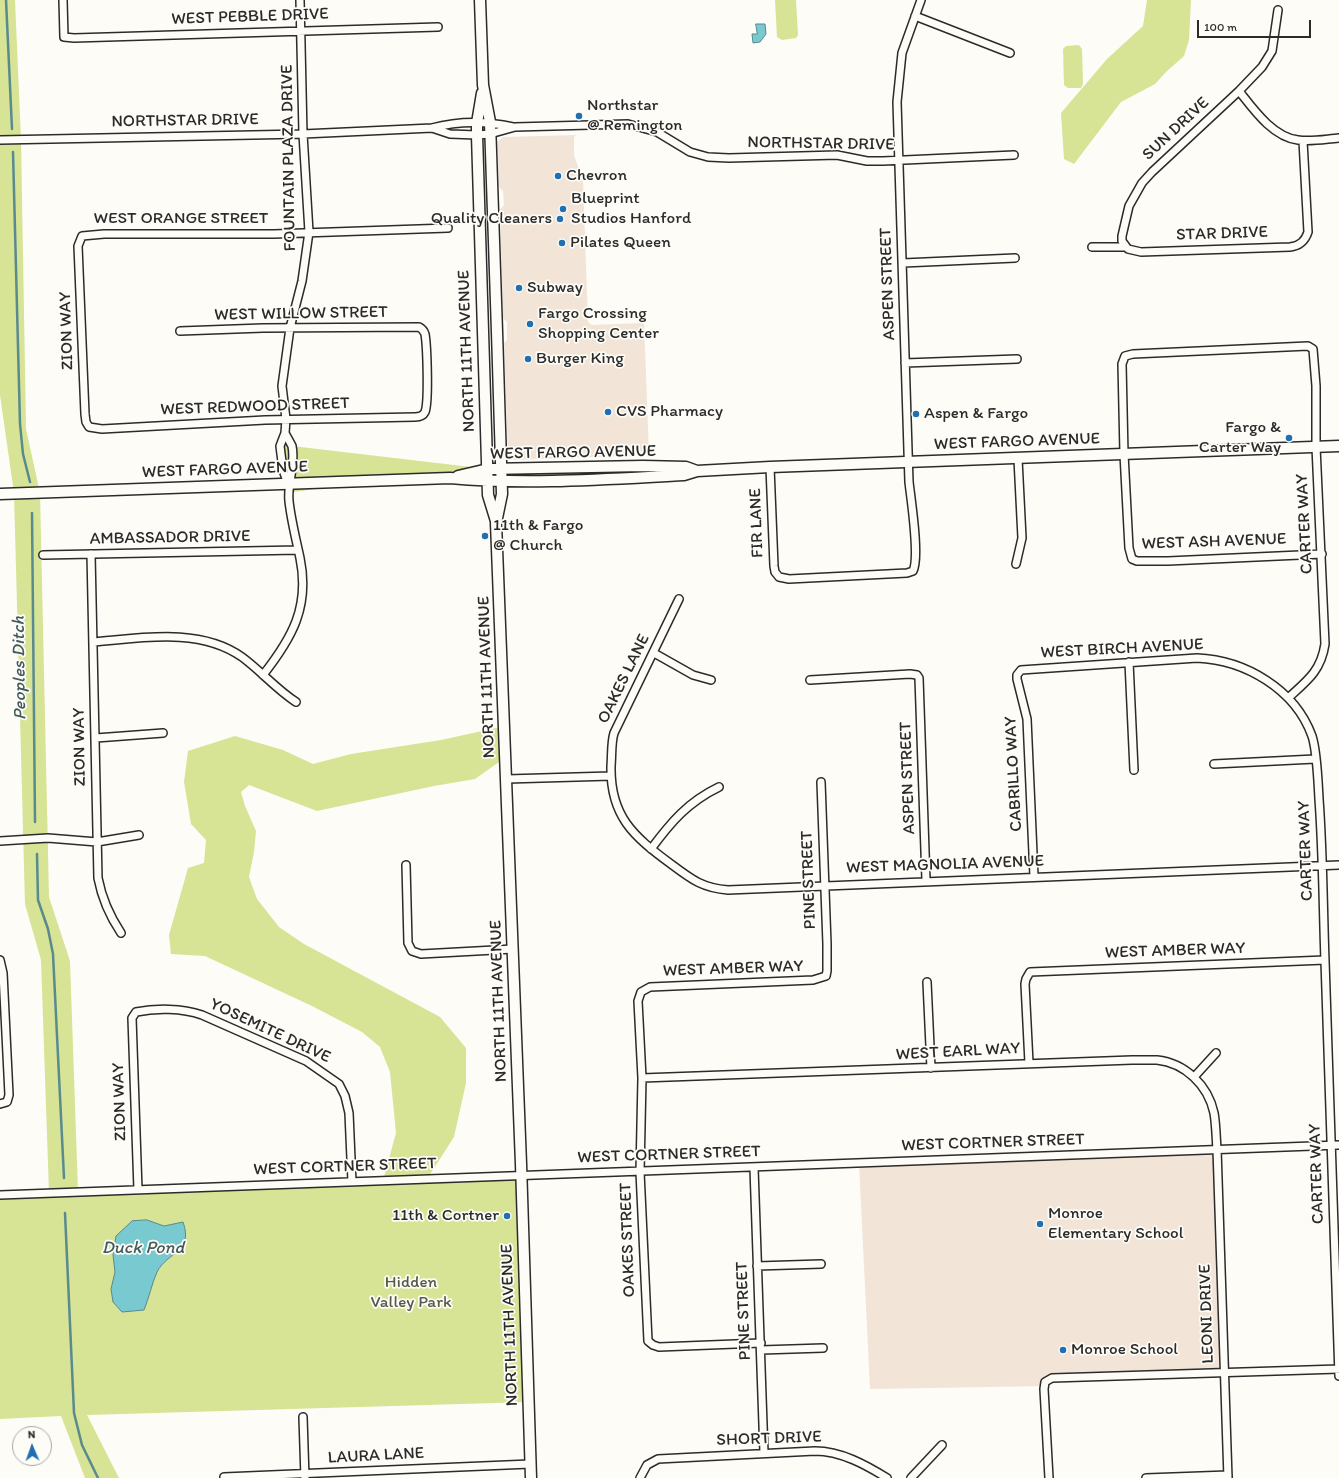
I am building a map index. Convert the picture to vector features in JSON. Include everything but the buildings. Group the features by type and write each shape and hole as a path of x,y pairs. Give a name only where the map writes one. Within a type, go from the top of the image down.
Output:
{"main road":[{"name":"NORTH 11TH AVENUE","path":"480,0 483,85 490,122 502,494 496,523"},
{"name":"NORTH 11TH AVENUE","path":"483,85 477,123 479,249 489,482 488,495 496,523 507,779 522,1176 531,1478"},
{"name":"NORTH 11TH AVENUE","path":"479,249 485,263 487,317 497,332"},
{"name":"WEST FARGO AVENUE","path":"450,478 488,469 643,466 686,467 697,470 1339,446"},
{"name":"WEST FARGO AVENUE","path":"0,494 450,478 501,482 684,475 697,470"}],"street":[{"name":"WEST PEBBLE DRIVE","path":"63,0 64,36 74,38 438,27"},
{"name":"FOUNTAIN PLAZA DRIVE","path":"263,675 288,640 301,605 303,587 289,502 288,484 283,470 280,446 285,433 286,419 282,386 290,328 302,281 309,232 303,134 300,0"},
{"name":"ASPEN STREET","path":"779,577 789,579 907,573 913,571 915,562 915,543 909,462 897,102 902,52 921,0"},
{"name":"SUN DRIVE","path":"1126,248 1122,236 1127,212 1142,183 1239,91 1262,67 1272,50 1278,10"},
{"path":"916,16 1010,53"},
{"path":"1239,91 1256,112 1274,130 1291,139 1304,141 1339,138"},
{"name":"NORTHSTAR DRIVE","path":"0,140 303,134 432,128 446,124 490,122 515,127 628,124 644,127 658,132 690,152 708,157 729,158 837,155 868,161 1014,155"},
{"name":"NORTHSTAR DRIVE","path":"432,128 450,134 477,135 490,134 515,127"},
{"name":"STAR DRIVE","path":"1126,248 1132,251 1141,252 1294,247 1305,240 1308,227 1304,141"},
{"name":"WEST ORANGE STREET","path":"82,236 104,234 213,235 448,228"},
{"name":"ZION WAY","path":"82,236 78,246 85,414 87,425"},
{"path":"1092,247 1126,248"},
{"path":"903,263 1016,258"},
{"name":"WEST WILLOW STREET","path":"180,331 407,327 422,329 425,334 426,359 426,404 424,414"},
{"name":"CARTER WAY","path":"1124,454 1122,364 1125,356 1139,353 1311,347 1314,352 1316,386 1316,447 1325,626 1323,656 1316,671 1288,698 1307,726 1312,737 1318,777 1323,864 1339,1376"},
{"path":"905,363 1017,359"},
{"name":"WEST REDWOOD STREET","path":"87,425 102,429 286,419 415,418 424,414"},
{"name":"FOUNTAIN PLAZA DRIVE","path":"285,433 292,446 292,469 288,484"},
{"name":"WEST ASH AVENUE","path":"1124,454 1129,548 1132,559 1137,561 1145,561 1322,554"},
{"path":"1016,564 1022,538 1018,459"},
{"name":"FIR LANE","path":"770,467 774,566 775,572 779,577"},
{"name":"AMBASSADOR DRIVE","path":"43,555 298,550"},
{"name":"ZION WAY","path":"90,554 96,738 98,878 102,898 121,933"},
{"name":"OAKES LANE","path":"611,776 612,740 614,732 654,653 679,599"},
{"path":"93,642 174,638 201,639 226,648 242,657 277,688 296,702"},
{"path":"654,653 693,675 711,680"},
{"name":"WEST BIRCH AVENUE","path":"1019,672 1026,669 1197,658 1224,661 1251,671 1267,681 1288,698"},
{"path":"1129,662 1134,770"},
{"name":"CABRILLO WAY","path":"1019,672 1017,679 1027,719 1034,876"},
{"name":"ASPEN STREET","path":"810,680 910,674 916,675 920,683 926,880"},
{"path":"96,738 163,732"},
{"path":"1214,764 1315,759"},
{"path":"507,779 611,776"},
{"name":"WEST MAGNOLIA AVENUE","path":"611,776 616,803 623,820 632,832 651,849 701,885 711,889 1339,864"},
{"name":"PINE STREET","path":"821,782 827,958 826,976"},
{"path":"651,849 677,815 718,787"},
{"path":"0,841 48,838 97,842 139,835"},
{"path":"406,864 408,944 412,951 421,954 513,949"},
{"path":"0,960 3,973 2,1012 9,1095 4,1103"},
{"name":"WEST AMBER WAY","path":"1029,1063 1025,984 1027,974 1037,971 1325,960"},
{"name":"WEST AMBER WAY","path":"641,992 650,987 813,980 826,976"},
{"path":"927,982 931,1068"},
{"name":"OAKES STREET","path":"641,992 638,1001 642,1078 640,1172 647,1337 649,1344 660,1347 761,1346"},
{"name":"YOSEMITE DRIVE","path":"134,1014 142,1011 190,1011 306,1062 336,1080 345,1096 349,1113 352,1182"},
{"name":"ZION WAY","path":"134,1014 132,1018 138,1190"},
{"path":"1216,1053 1195,1076 1205,1091 1214,1112 1217,1149"},
{"name":"WEST EARL WAY","path":"642,1078 931,1068 1029,1063 1158,1060 1173,1065 1195,1076"},
{"name":"WEST CORTNER STREET","path":"0,1195 1339,1145"},
{"name":"LEONI DRIVE","path":"1217,1149 1223,1373 1228,1476"},
{"name":"PINE STREET","path":"754,1168 764,1453"},
{"path":"757,1266 821,1264"},
{"path":"761,1346 823,1348"},
{"path":"1049,1478 1044,1389 1046,1382 1057,1378 1339,1369"},
{"path":"303,1417 305,1476"},
{"path":"911,1478 942,1445"},
{"name":"SHORT DRIVE","path":"640,1478 647,1465 658,1459 664,1458 814,1451 832,1453 867,1466 888,1478"},
{"name":"LAURA LANE","path":"224,1477 305,1476 530,1464"},
{"path":"1146,1478 1228,1476"}],"shaded area":[{"path":"577,135 574,137 574,155 583,181 588,322 592,325 644,323 649,455 514,460 508,455 504,343 507,340 507,322 503,318 500,210 504,205 503,191 499,187 497,142 503,137"},
{"name":"Monroe Elementary School","path":"1217,1149 1223,1373 1057,1378 1044,1386 870,1389 859,1163"}],"green space":[{"name":"Hidden Valley Park","path":"0,0 15,0 21,140 26,429 40,493 49,897 70,961 78,1192 383,1181 396,1133 390,1072 380,1047 362,1032 312,1006 205,956 171,954 169,935 188,868 204,863 206,840 191,824 184,782 188,751 235,736 283,750 313,764 351,754 441,740 505,726 506,757 475,779 434,786 317,811 249,785 241,792 245,806 256,831 249,877 257,899 279,927 304,944 440,1017 466,1048 466,1083 454,1137 427,1179 522,1176 529,1402 87,1415 119,1478 85,1478 61,1416 0,1419 0,1195 49,1193 41,960 25,904 14,493 0,395"},
{"path":"775,0 796,0 798,35 796,38 782,40 777,37"},
{"path":"1147,0 1191,0 1189,40 1184,56 1155,84 1121,102 1074,164 1064,159 1061,113 1107,59 1143,26"},
{"path":"1079,45 1082,49 1083,84 1081,88 1068,88 1064,85 1063,49 1066,46"},
{"path":"285,433 292,446 488,469 501,469 501,482 340,485 288,493 289,502 284,494 280,446"}],"water":[{"path":"756,24 765,24 766,34 760,42 753,43 752,34 757,34"},
{"name":"Duck Pond","path":"147,1220 164,1226 183,1222 185,1240 178,1251 161,1265 157,1272 144,1310 122,1312 113,1302 111,1289 115,1272 113,1255 116,1236 132,1221"}],"waterway":[{"name":"Peoples Ditch","path":"6,0 12,129"},
{"name":"Peoples Ditch","path":"13,152 20,424 23,454 30,482"},
{"name":"Peoples Ditch","path":"32,513 35,822"},
{"path":"37,854 38,900 48,929 53,954 64,1178"},
{"path":"65,1213 74,1413 82,1445 98,1478"}],"place":[{"name":"Northstar @ Remington","path":"579,116"},
{"name":"Chevron","path":"558,176"},
{"name":"Blueprint Studios Hanford","path":"563,209"},
{"name":"Quality Cleaners","path":"560,219"},
{"name":"Pilates Queen","path":"562,243"},
{"name":"Subway","path":"519,288"},
{"name":"Fargo Crossing Shopping Center","path":"530,324"},
{"name":"Burger King","path":"528,359"},
{"name":"CVS Pharmacy","path":"608,412"},
{"name":"Aspen & Fargo","path":"916,414"},
{"name":"Fargo & Carter Way","path":"1289,438"},
{"name":"11th & Fargo @ Church","path":"485,536"},
{"name":"11th & Cortner","path":"507,1216"},
{"name":"Monroe Elementary School","path":"1040,1224"},
{"name":"Monroe School","path":"1063,1350"}]}
